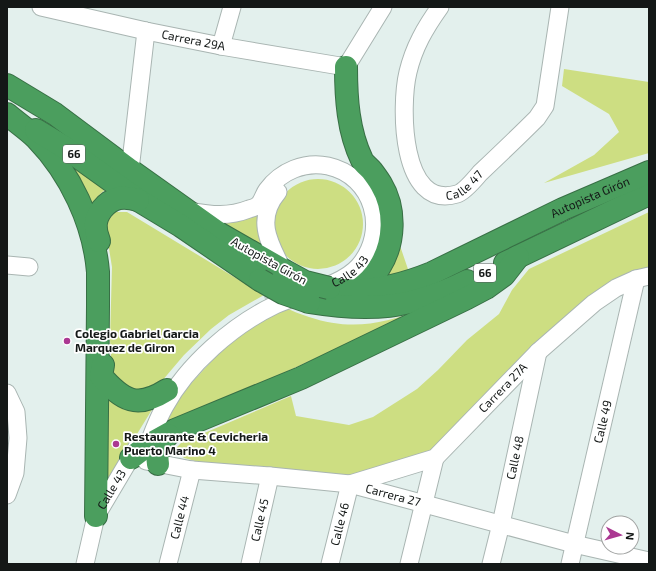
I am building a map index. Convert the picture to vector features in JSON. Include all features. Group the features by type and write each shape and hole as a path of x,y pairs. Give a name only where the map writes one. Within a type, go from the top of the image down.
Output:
{"highway":[{"path":"346,67 348,115 354,139 362,161 373,172 381,184 387,198 391,220 390,242 386,256 370,281 358,290"},
{"name":"Autopista Girón","path":"7,85 55,114 220,234 305,282 326,282 342,290 358,290 396,285 414,280 432,273 563,209 649,172"},
{"path":"7,114 36,138 64,172 85,212 92,241 98,271 96,516"},
{"name":"Autopista Girón","path":"7,114 64,147 138,200 181,226 263,290 283,293 309,302 336,307 364,308 392,306 419,301 445,292 649,194"},
{"path":"138,200 119,198 114,200 102,209 97,218 95,228 102,256 107,296 106,336 101,376 112,389 125,398 139,401 154,398 167,390"},
{"path":"131,458 148,445 168,434 301,378 467,298 486,288 504,275 518,257"},
{"path":"158,464 157,451 163,439 168,434"}],"street":[{"name":"Carrera 29A","path":"41,7 146,31 221,46 346,67"},
{"path":"221,46 232,7"},
{"path":"346,67 383,7"},
{"name":"Calle 47","path":"440,7 420,37 408,71 404,108 408,147 415,174 424,188 431,193 439,195 459,193 537,118 545,106 560,7"},
{"path":"130,170 146,31"},
{"name":"Calle 43","path":"148,445 165,405 182,380 224,337 255,316 275,305 348,276 359,267 367,255 373,242 376,228 375,214 370,200 363,188 354,178 341,170 314,164 300,166 287,172 275,180 266,191 259,204 242,212 228,215 214,215 186,210"},
{"name":"Calle 43","path":"283,270 268,240 265,224 268,207 276,193 289,182 304,175 321,173 337,177 351,186 361,199 367,215 367,232 362,248 353,261 326,282"},
{"path":"7,265 29,267"},
{"name":"Carrera 27A","path":"350,484 435,458 538,352 594,303 616,288 642,277"},
{"name":"Calle 49","path":"570,564 642,277"},
{"name":"Calle 43","path":"85,564 96,516 131,458 167,390 183,369 207,344 243,314 263,290"},
{"name":"Calle 48","path":"491,564 538,352"},
{"path":"7,393 16,412 18,438 15,473 7,495"},
{"path":"148,445 152,459 158,464"},
{"name":"Carrera 27","path":"131,458 192,470 350,484 574,544 649,561"},
{"path":"409,564 435,458"},
{"name":"Calle 44","path":"168,564 192,470"},
{"name":"Calle 45","path":"250,564 270,476"},
{"name":"Calle 46","path":"330,564 350,484"}],"green space":[{"path":"564,69 649,82 649,153 544,183 594,155 619,132 609,114 562,86"},
{"path":"65,160 111,187 101,193 96,199 91,210"},
{"path":"318,179 335,183 350,192 359,207 363,224 359,241 350,256 335,265 318,269 301,265 286,256 277,241 273,224 277,207 286,192 301,183"},
{"path":"262,209 270,256 216,221"},
{"path":"115,212 127,212 264,295 229,315 211,329 184,355 156,388 131,395 112,374 110,339 112,267 105,224"},
{"path":"649,212 649,270 606,287 541,338 430,454 350,475 210,465 184,458 175,449 181,443 291,396 296,416 349,425 373,417 417,389 467,340 499,314 512,290 529,269"},
{"path":"397,237 410,275 383,279"},
{"path":"284,307 302,315 324,321 353,325 394,319 423,309 159,430 185,390 232,339"},
{"path":"102,391 113,403 124,409 137,411 153,408 102,491"}],"tunnel":[{"path":"265,299 289,288"}],"place":[{"name":"Colegio Gabriel Garcia Marquez de Giron","path":"67,341"},
{"name":"Restaurante & Cevicheria Puerto Marino 4","path":"116,444"}]}
